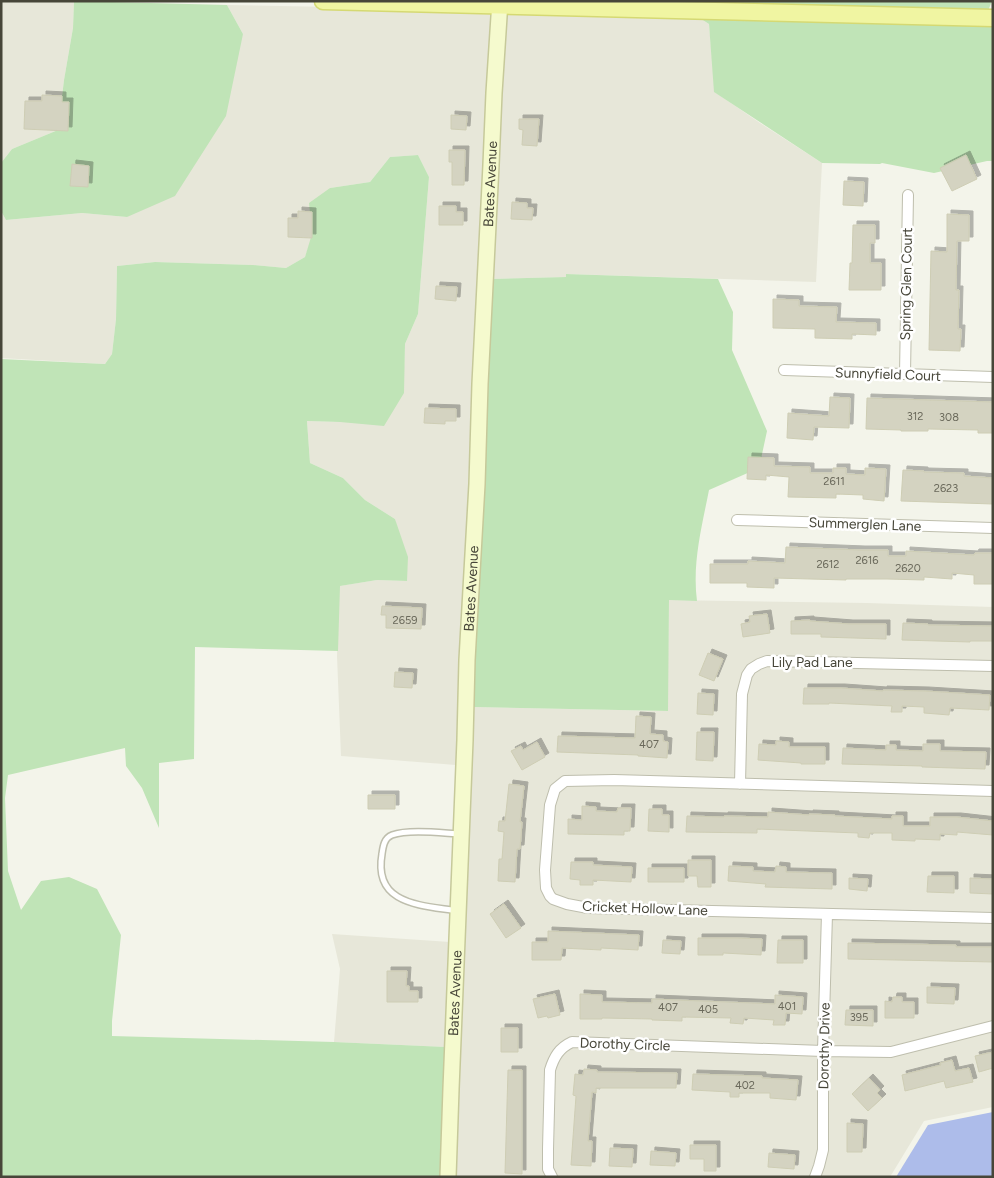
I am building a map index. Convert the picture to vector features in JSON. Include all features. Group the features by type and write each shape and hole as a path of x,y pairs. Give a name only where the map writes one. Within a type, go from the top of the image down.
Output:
{"main road":[{"path":"323,1 840,11 993,18"}],"street":[{"name":"Bates Avenue","path":"448,1177 467,660 500,3"},
{"name":"Spring Glen Court","path":"905,374 908,195"},
{"name":"Sunnyfield Court","path":"784,370 993,377"},
{"name":"Summerglen Lane","path":"737,520 993,528"},
{"name":"Lily Pad Lane","path":"740,784 742,694 747,675 759,664 767,661 776,661 993,666"},
{"name":"Cricket Hollow Lane","path":"993,791 614,780 565,782 555,789 550,804 546,870 546,888 553,899 588,908 993,918"},
{"name":"Dorothy Drive","path":"815,1177 823,1150 823,1050 827,914"},
{"name":"Dorothy Circle","path":"552,1177 548,1169 550,1070 556,1053 572,1042 891,1052 993,1026"}],"lane":[{"path":"458,911 418,904 395,897 383,882 380,862 386,840 389,836 412,833 461,834"}],"shaded area":[{"path":"1,1 74,1 73,28 58,130 12,149 1,163"},
{"path":"227,5 493,10 456,811 456,765 341,756 337,656 339,586 377,580 407,581 395,519 365,500 343,478 310,463 307,421 340,422 403,393 405,344 418,314 429,177 418,155 390,157 370,182 330,188 305,257 286,268 155,262 117,266 116,319 112,354 105,364 1,358 1,211 6,220 82,213 127,217 243,34"},
{"path":"506,10 698,17 709,24 715,92 822,163 816,282 567,274 566,277 492,279"},
{"path":"669,600 993,607 993,1107 924,1121 890,1177 455,1177 473,663 474,707 667,711"},
{"path":"332,934 450,942 446,1047 334,1042 340,969"}],"green space":[{"path":"74,1 227,5 243,34 226,116 175,196 127,217 82,213 6,220 1,211 1,163 12,149 58,130 73,28"},
{"path":"675,1 992,1 988,11 680,5"},
{"path":"698,17 993,25 993,161 934,173 882,163 822,163 714,92 709,24"},
{"path":"418,155 429,177 418,314 405,344 404,393 384,426 307,421 310,463 343,478 365,500 395,519 408,557 407,581 377,580 340,586 338,651 195,647 194,759 159,763 159,828 142,788 126,766 125,748 8,775 5,798 8,871 21,910 41,881 69,877 97,889 121,935 112,1036 446,1047 442,1177 1,1177 1,359 105,364 112,354 116,319 117,266 155,262 286,268 305,257 312,234 309,203 330,188 370,182 390,157"},
{"path":"566,274 718,279 733,312 732,350 767,431 759,468 709,490 697,559 697,601 669,600 668,711 474,707 473,660 492,279 566,277"}],"water":[{"path":"993,1112 993,1177 896,1177 928,1125"}],"building":[{"path":"42,95 62,96 62,102 69,102 68,131 24,129 25,101 42,101"},
{"path":"451,115 467,116 466,130 451,129"},
{"path":"519,119 539,119 537,146 522,145 523,130 519,129"},
{"path":"449,150 465,150 464,185 452,185 452,162 449,162"},
{"path":"966,155 977,179 952,191 940,168"},
{"path":"72,164 89,166 88,187 70,186"},
{"path":"844,181 864,182 863,206 843,205"},
{"path":"512,202 527,203 527,208 533,208 532,220 511,219"},
{"path":"439,206 456,206 456,212 463,212 463,225 439,225"},
{"path":"298,211 312,212 312,238 288,237 288,218 298,218"},
{"path":"947,214 969,215 969,241 957,241 956,290 959,290 958,329 961,329 960,351 929,350 931,251 947,252"},
{"path":"853,225 875,225 875,243 870,243 870,263 881,263 881,290 849,290"},
{"path":"436,286 457,287 456,301 435,299"},
{"path":"773,299 799,300 799,306 837,307 836,322 876,323 876,335 852,334 852,339 815,338 815,329 773,328"},
{"path":"830,397 850,398 849,428 814,427 813,440 787,438 788,413 829,416"},
{"path":"867,398 993,402 993,433 978,433 978,430 928,429 928,431 901,431 866,429"},
{"path":"425,408 456,409 456,421 445,421 445,424 424,423"},
{"path":"748,457 774,458 774,466 810,467 810,473 833,473 833,468 846,468 846,474 865,475 865,468 886,469 884,501 863,499 863,495 836,494 836,498 788,497 789,477 766,475 766,480 747,479"},
{"path":"903,470 964,473 964,476 993,478 993,504 901,501"},
{"path":"786,547 888,550 888,556 906,556 906,551 974,555 975,553 993,553 993,584 974,584 974,575 952,573 952,579 924,577 924,580 774,578 774,588 747,587 747,583 710,583 710,564 748,564 748,561 785,563"},
{"path":"382,606 422,608 421,629 386,628 386,615 381,615"},
{"path":"767,614 770,633 743,637 741,624 750,622 749,616"},
{"path":"810,620 849,624 886,624 886,639 821,637 821,634 791,634 791,621"},
{"path":"903,623 993,626 993,641 902,640"},
{"path":"708,653 723,659 714,681 699,675"},
{"path":"395,672 413,673 412,688 394,687"},
{"path":"804,688 925,691 990,695 989,710 950,708 949,715 924,713 924,707 902,706 902,712 891,712 892,706 829,703 803,704"},
{"path":"698,693 714,694 713,715 697,714"},
{"path":"636,716 651,717 650,734 663,735 663,741 668,742 667,758 557,752 558,736 635,738"},
{"path":"697,732 714,732 713,761 696,760"},
{"path":"776,741 789,742 789,747 825,747 825,764 758,760 759,744 776,745"},
{"path":"537,742 545,757 522,770 511,751 521,746 523,750"},
{"path":"923,744 940,744 940,751 986,752 985,769 842,764 843,748 886,750 886,745 896,745 896,750 923,751"},
{"path":"509,784 524,786 520,822 522,822 520,849 517,849 515,882 498,881 499,859 502,859 504,832 498,831 499,821 505,821"},
{"path":"368,795 395,795 395,809 368,809"},
{"path":"582,806 596,807 596,811 617,812 618,808 631,808 630,831 624,831 624,835 568,834 568,819 582,820"},
{"path":"649,809 662,809 662,815 669,815 669,832 648,831"},
{"path":"768,812 892,819 892,816 903,816 903,826 930,826 930,817 957,817 993,821 993,835 957,832 957,835 940,834 940,840 915,839 915,841 892,840 892,833 870,833 869,838 858,837 858,833 757,829 757,833 686,832 687,816 768,817"},
{"path":"688,860 711,860 711,887 698,887 697,876 688,876"},
{"path":"571,862 593,862 593,865 632,867 631,882 593,880 593,885 580,885 580,880 570,879"},
{"path":"729,866 753,867 753,871 775,872 776,866 786,867 786,872 832,873 832,889 765,887 766,884 728,881"},
{"path":"648,868 684,868 684,882 648,882"},
{"path":"928,876 954,876 954,893 927,892"},
{"path":"849,878 868,879 867,891 849,889"},
{"path":"970,878 993,879 993,894 970,893"},
{"path":"504,904 521,928 506,938 490,914"},
{"path":"548,931 639,935 638,950 562,948 561,960 532,960 532,942 548,942"},
{"path":"698,938 762,939 761,955 723,953 723,955 698,955"},
{"path":"663,940 681,941 680,954 662,953"},
{"path":"778,940 803,940 803,963 777,963"},
{"path":"848,943 993,947 993,962 848,959"},
{"path":"387,971 407,971 406,986 409,986 409,991 418,991 418,1002 387,1002"},
{"path":"927,987 955,988 954,1004 927,1003"},
{"path":"555,994 560,1015 538,1018 533,999"},
{"path":"580,994 602,995 602,1002 652,1003 652,999 775,1004 775,995 803,997 802,1014 786,1013 785,1025 773,1025 774,1020 744,1018 743,1024 730,1023 731,1018 682,1017 682,1021 580,1019"},
{"path":"893,997 902,997 902,1002 914,1002 914,1018 885,1018 885,1001 892,1002"},
{"path":"846,1010 873,1010 873,1026 845,1025"},
{"path":"501,1028 518,1028 518,1052 501,1052"},
{"path":"993,1052 993,1068 979,1072 975,1056"},
{"path":"952,1060 955,1071 969,1068 973,1082 946,1088 944,1081 905,1091 902,1075 941,1065 940,1063"},
{"path":"584,1069 597,1070 597,1072 677,1073 676,1088 596,1088 596,1093 592,1092 588,1141 592,1141 591,1166 571,1165 576,1096 573,1095 575,1074 583,1075"},
{"path":"508,1070 522,1070 522,1174 505,1173"},
{"path":"693,1074 762,1076 762,1078 798,1080 796,1100 770,1098 770,1093 739,1093 739,1097 730,1097 730,1092 692,1090"},
{"path":"869,1078 880,1090 877,1093 882,1098 868,1111 852,1094"},
{"path":"847,1123 863,1124 862,1152 847,1152"},
{"path":"690,1145 716,1145 716,1171 704,1171 704,1159 690,1159"},
{"path":"610,1148 633,1149 632,1167 609,1166"},
{"path":"651,1151 676,1153 675,1166 650,1165"},
{"path":"769,1153 795,1155 794,1169 768,1167"}]}
